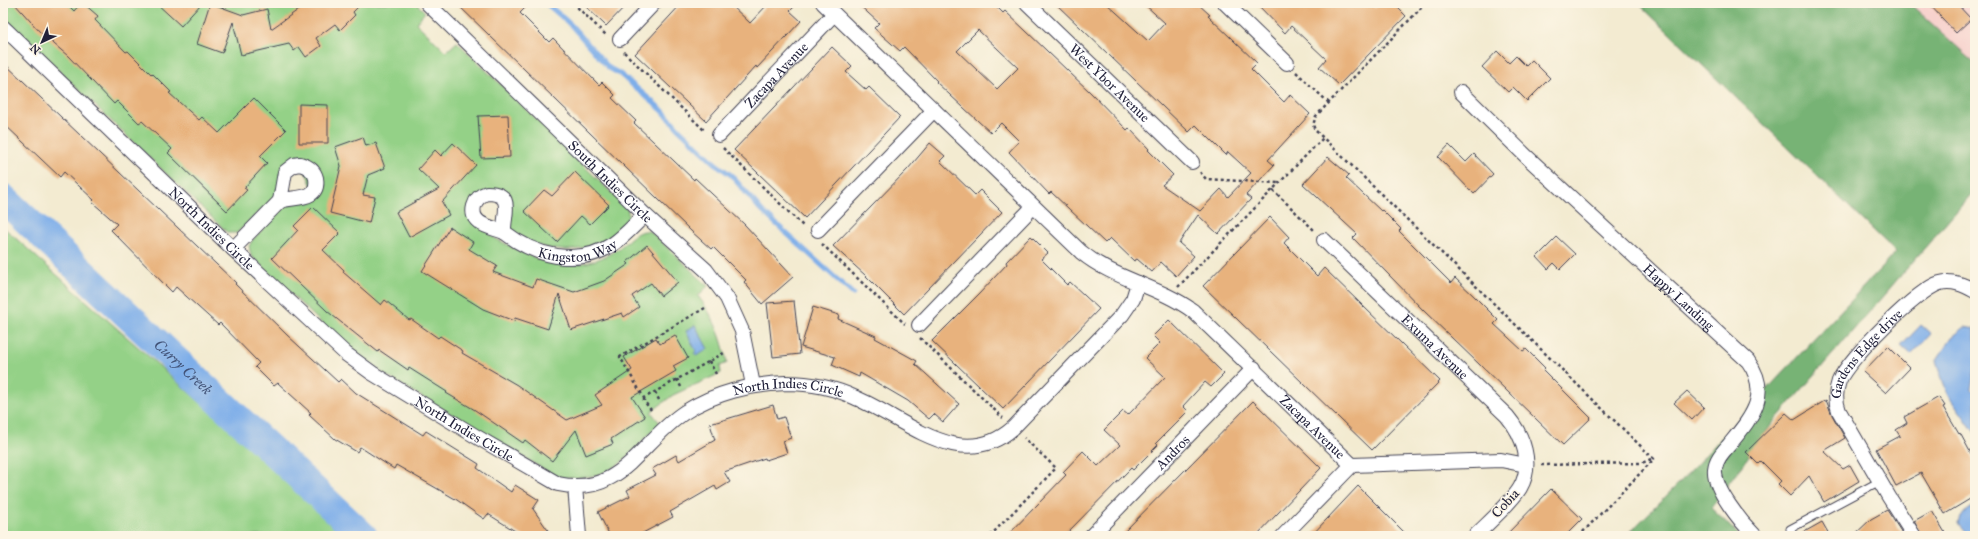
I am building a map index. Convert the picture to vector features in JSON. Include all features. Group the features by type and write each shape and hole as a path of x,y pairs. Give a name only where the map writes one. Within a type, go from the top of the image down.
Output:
{"street":[{"name":"South Indies Circle","path":"427,3 645,215 706,270 727,298 742,331 753,385"},
{"path":"617,42 654,3"},
{"name":"Zacapa Avenue","path":"823,3 1033,207 1093,262 1114,274 1181,302 1206,321 1352,465 1501,460 1526,465"},
{"name":"West Ybor Avenue","path":"1027,3 1192,162"},
{"path":"1225,3 1287,63"},
{"name":"Zacapa Avenue","path":"716,138 834,14"},
{"name":"North Indies Circle","path":"3,27 320,332 346,354 372,373 549,480 575,486 598,483 622,471 659,433 686,411 719,396 753,385 788,383 811,385 833,390 855,397 926,434 955,445 990,443 1003,436 1013,428"},
{"name":"Happy Landing","path":"1461,92 1527,157 1748,361 1755,371 1758,384 1756,407 1746,425 1720,456 1715,469 1720,489 1734,513 1755,536"},
{"path":"815,233 934,110"},
{"path":"233,249 280,201"},
{"path":"915,329 1033,207"},
{"name":"Kingston Way","path":"504,232 534,251 553,256 571,257 591,253 613,244 645,215"},
{"name":"Exuma Avenue","path":"1324,240 1507,416 1521,436 1526,465"},
{"name":"Gardens Edge drive","path":"1914,536 1880,481 1838,407 1836,396 1841,377 1857,356 1900,312 1924,291 1946,282 1963,284 1975,291"},
{"path":"1013,428 1122,315 1133,299 1138,283"},
{"name":"Andros","path":"1091,536 1254,368"},
{"path":"1283,536 1352,465"},
{"name":"Cobia","path":"1475,536 1520,489 1526,465"},
{"path":"575,486 579,536"}],"lane":[{"path":"1790,528 1880,481"}],"path":[{"path":"573,3 617,42 915,329 1013,428 1056,468 990,536"},
{"path":"1424,3 1314,118 1313,123 1315,130 1654,459"},
{"path":"1287,63 1329,103"},
{"path":"1169,296 1323,138"},
{"path":"1192,162 1206,179 1278,184"},
{"path":"1273,190 1324,240"},
{"path":"651,410 644,401 644,398 620,357 705,308"},
{"path":"644,398 724,353"},
{"path":"709,361 716,374"},
{"path":"677,380 682,389"},
{"path":"655,392 660,402"},
{"path":"1526,465 1642,463 1654,459"},
{"path":"1578,536 1654,459"}],"shaded area":[{"path":"1909,3 1975,3 1975,63"}],"green space":[{"path":"3,3 416,3 425,12 416,23 446,52 457,42 627,208 628,217 625,225 609,238 587,247 562,250 537,245 515,233 510,227 510,200 471,199 489,233 500,241 539,259 564,264 577,264 602,258 615,251 636,234 646,231 651,232 708,286 698,296 709,312 717,328 727,363 720,366 721,373 673,395 651,412 660,423 626,458 616,466 605,472 592,476 577,478 557,477 385,375 332,333 251,256 249,246 253,239 286,206 316,195 300,159 275,197 237,233 228,233 3,17"},
{"path":"1638,3 1909,3 1975,63 1975,190 1772,424 1711,508 1740,536 1626,536 1681,481 1896,252"},
{"path":"3,227 264,459 342,536 3,536"}],"water":[{"path":"695,325 708,349 697,356 694,354 696,351 686,331"},
{"path":"1921,325 1931,334 1911,355 1901,346"},
{"path":"1965,327 1975,329 1975,368 1971,389 1975,393 1975,433 1947,393 1936,361 1952,337"},
{"path":"1975,505 1975,536 1968,536 1958,524 1960,516"}],"building":[{"path":"14,3 66,3 74,11 81,3 83,3 98,16 95,20 126,52 128,51 151,74 152,73 171,92 169,93 199,120 202,117 219,133 254,98 286,130 260,156 267,163 244,188 247,190 227,211 168,153 172,149 142,121 139,123 117,101 114,104 68,56 40,32"},
{"path":"156,3 202,3 181,26"},
{"path":"210,3 243,15 267,9 271,29 308,3 362,3 353,12 355,15 340,30 335,24 316,38 321,46 306,57 299,47 294,51 289,44 241,55 233,22 222,53 197,44"},
{"path":"456,3 530,3 520,13 549,42 553,38 599,85 602,82 615,95 612,98 636,121 634,123 694,180 695,178 745,225 793,277 762,304 744,282 746,280 713,247 711,249 691,231"},
{"path":"582,3 628,3 606,26"},
{"path":"682,3 729,3 750,23 769,3 798,3 790,11 801,21 757,68 756,66 706,121 635,54"},
{"path":"857,3 993,3 1003,13 1005,11 1090,92 1127,130 1129,128 1149,149 1148,150 1173,175 1162,185 1200,211 1221,189 1228,197 1251,173 1228,152 1226,155 1196,125 1189,132 1055,3 1106,3 1148,41 1165,23 1143,3 1197,3 1210,15 1208,16 1257,63 1251,69 1284,102 1290,95 1310,114 1268,160 1274,165 1246,195 1251,199 1218,234 1198,215 1179,243 1194,256 1176,276 1161,262 1152,272 1137,259 1134,261 1110,238 1105,243 1051,192 1049,194 1009,152 1019,141 1001,123 991,133 936,82 937,81 904,47 900,51 874,28 879,23","holes":["978,30 1018,68 997,89 957,51"]},
{"path":"1256,3 1370,3 1375,8 1381,3 1393,3 1406,16 1339,85 1319,67 1326,59 1291,26 1285,33"},
{"path":"1928,3 1956,3 1971,19 1956,33"},
{"path":"832,47 852,66 846,72 866,90 869,87 900,117 805,218 734,150"},
{"path":"1497,51 1509,63 1516,56 1526,66 1532,60 1550,78 1527,101 1513,87 1508,92 1482,67"},
{"path":"3,62 236,283 235,284 287,335 338,382 341,379 356,393 423,435 426,431 479,464 477,468 511,492 515,485 539,500 533,509 552,536 523,536 488,514 484,519 457,500 396,465 394,469 360,447 357,452 335,439 309,415 311,413 278,383 274,386 255,367 259,363 220,323 218,325 176,287 172,292 111,230 117,224 92,202 94,200 64,172 60,177 3,123"},
{"path":"299,104 328,105 328,143 299,143"},
{"path":"508,115 510,157 481,158 478,116"},
{"path":"363,137 366,146 376,143 385,168 368,175 363,195 375,197 369,223 330,213 341,166 335,147"},
{"path":"453,143 476,165 442,202 449,215 409,237 396,212 439,189 418,169 435,150 441,156"},
{"path":"930,143 945,156 940,161 975,195 980,190 1002,212 904,314 833,246 908,169"},
{"path":"1449,145 1466,162 1474,154 1493,174 1474,194 1438,157"},
{"path":"1328,157 1349,175 1346,178 1401,229 1399,231 1451,283 1455,278 1475,297 1498,320 1494,324 1523,351 1526,349 1545,368 1543,370 1591,418 1563,445 1424,311 1353,238 1357,234 1303,184"},
{"path":"575,172 609,205 590,224 581,216 557,242 524,211 544,190 552,196"},
{"path":"313,207 340,233 323,250 344,270 343,272 381,305 385,300 409,320 411,319 438,338 440,336 463,351 462,353 517,385 567,420 602,405 595,395 632,370 624,357 656,338 660,344 675,335 688,358 673,366 676,371 632,397 645,417 611,439 613,444 586,455 576,430 552,461 525,440 523,443 409,368 408,370 379,350 378,352 327,311 272,258 298,230 294,226"},
{"path":"1270,217 1289,237 1284,243 1317,276 1324,268 1440,381 1372,450 1203,286"},
{"path":"450,227 473,242 469,249 497,266 493,272 533,287 536,279 574,292 604,281 629,264 627,262 647,245 678,282 661,296 651,283 632,296 639,307 624,317 622,313 571,330 559,294 548,329 515,318 514,321 483,309 422,271"},
{"path":"1031,236 1048,253 1041,259 1067,285 1070,282 1099,309 1003,409 932,341 979,294 1007,264 1006,262"},
{"path":"1557,237 1575,254 1560,269 1554,263 1548,269 1537,257"},
{"path":"794,301 800,354 773,357 767,303"},
{"path":"813,307 839,315 838,319 876,336 875,338 917,361 915,364 959,404 943,422 934,414 929,419 908,401 860,373 859,377 832,365 835,357 801,347"},
{"path":"1169,320 1224,374 1211,387 1205,382 1183,406 1188,411 1156,443 1158,445 1133,470 1131,468 1064,536 1007,536 1066,475 1063,472 1083,451 1098,466 1120,445 1104,430 1123,411 1128,415 1165,377 1145,358 1160,343 1153,336"},
{"path":"1888,346 1910,368 1886,393 1863,372"},
{"path":"1687,391 1704,407 1692,420 1674,403"},
{"path":"1939,397 1945,406 1943,407 1959,434 1960,433 1975,461 1975,496 1945,514 1921,473 1896,486 1876,449 1900,436 1896,430 1907,423 1904,417"},
{"path":"1826,400 1832,415 1845,438 1824,451 1843,469 1850,465 1859,481 1824,502 1809,476 1790,496 1778,484 1781,481 1761,461 1758,464 1746,452 1786,413 1794,420"},
{"path":"1253,401 1321,468 1256,536 1120,536"},
{"path":"773,405 777,419 784,417 791,438 783,441 787,453 766,460 765,458 724,472 730,482 717,490 715,486 670,512 673,517 637,536 610,536 598,512 630,496 627,490 656,475 652,469 676,455 679,461 715,440 710,424"},
{"path":"1358,486 1408,536 1311,536"},
{"path":"1551,489 1582,519 1565,536 1505,536"},
{"path":"1887,510 1904,536 1853,536 1871,519"},
{"path":"1932,511 1947,536 1922,536 1914,521"},
{"path":"1822,522 1830,536 1797,536"}],"waterway":[{"path":"546,3 570,24 609,68 620,74 662,110 679,129 716,164 731,175 761,210 853,294"},
{"name":"Curry Creek","path":"3,198 363,536"}]}
